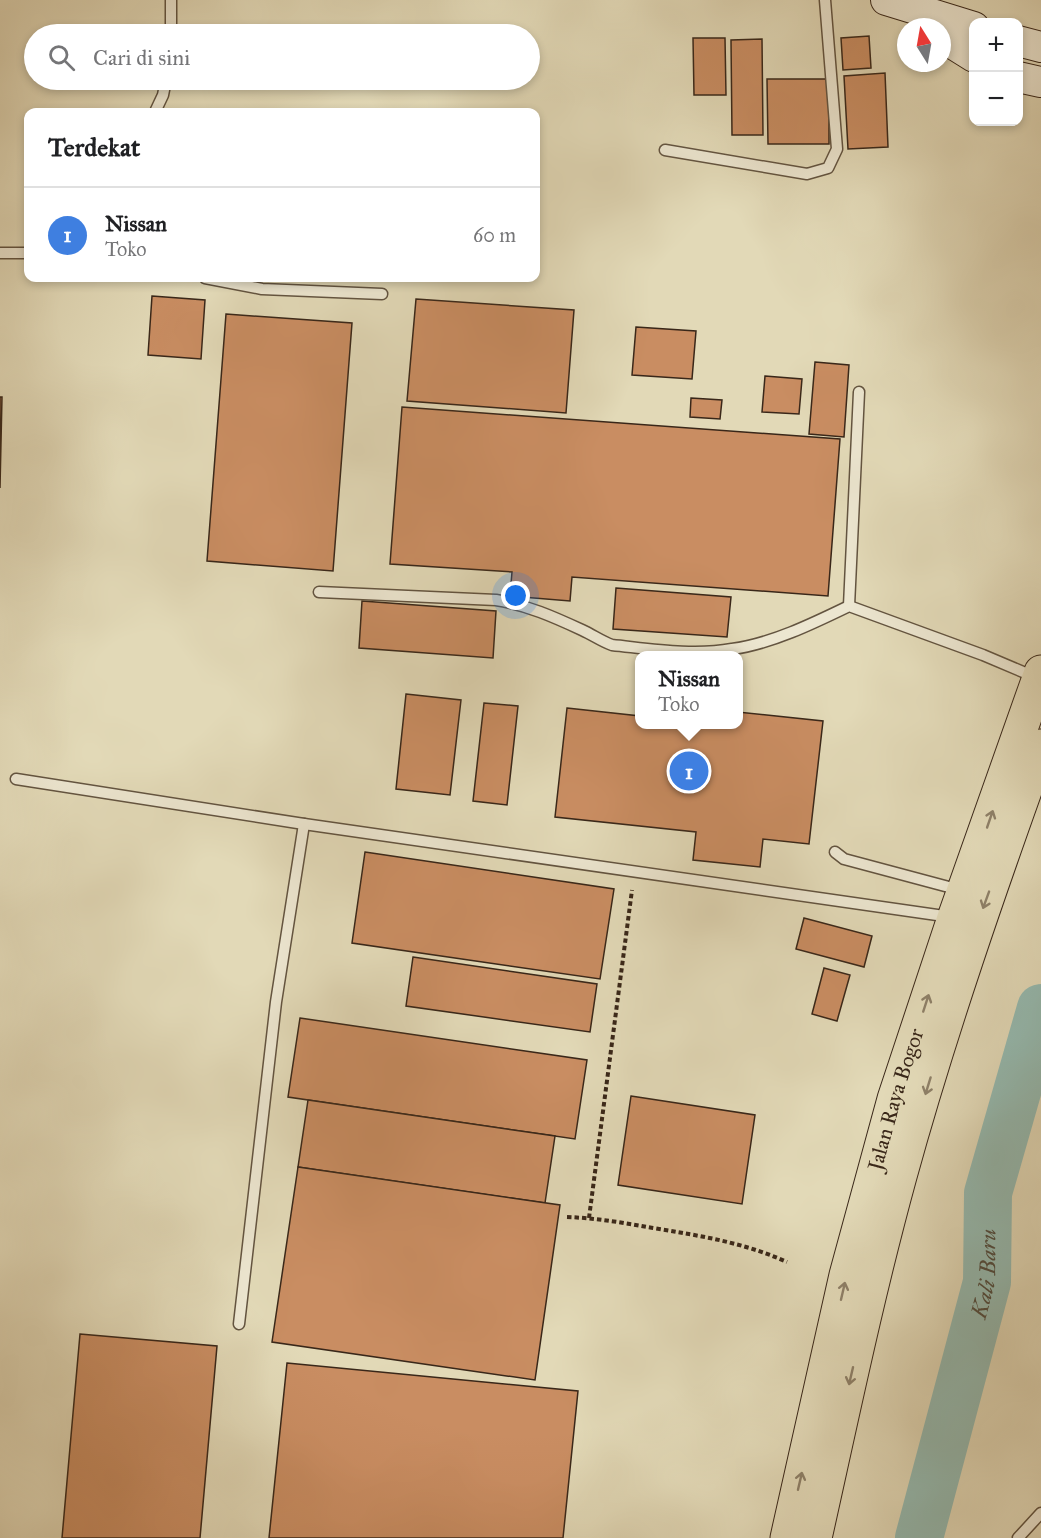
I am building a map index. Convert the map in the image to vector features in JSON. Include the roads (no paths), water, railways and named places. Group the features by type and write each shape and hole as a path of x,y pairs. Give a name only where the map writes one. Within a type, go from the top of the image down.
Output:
{"highway":[{"name":"Jalan Raya Bogor","path":"787,1538 846,1275 874,1166 894,1099 1040,675"},
{"name":"Jalan Raya Bogor","path":"815,1538 873,1281 900,1175 972,941 1041,746"}],"main road":[{"path":"886,0 913,18"},
{"path":"886,0 969,25"},
{"path":"951,42 969,54"},
{"path":"1023,42 1041,47"},
{"path":"1023,77 1041,82"}],"lane":[{"path":"171,0 171,24"},
{"path":"664,150 807,174 828,168 837,149 825,0"},
{"path":"157,108 164,90"},
{"path":"0,253 24,253"},
{"path":"222,282 262,289 382,294"},
{"path":"849,606 860,392"},
{"path":"320,592 496,600 515,603 549,614 612,645 680,651"},
{"path":"710,651 730,650 757,644 823,619 849,606 1040,675"},
{"path":"16,779 634,872 960,905"},
{"path":"239,1324 276,1002 304,824"},
{"path":"835,852 843,859 960,905"},
{"path":"1017,1538 1041,1513"}],"waterway":[{"name":"Kali Baru","path":"919,1538 987,1282 988,1193 1041,1008"}],"place":[{"name":"Nissan","path":"689,771"}]}
